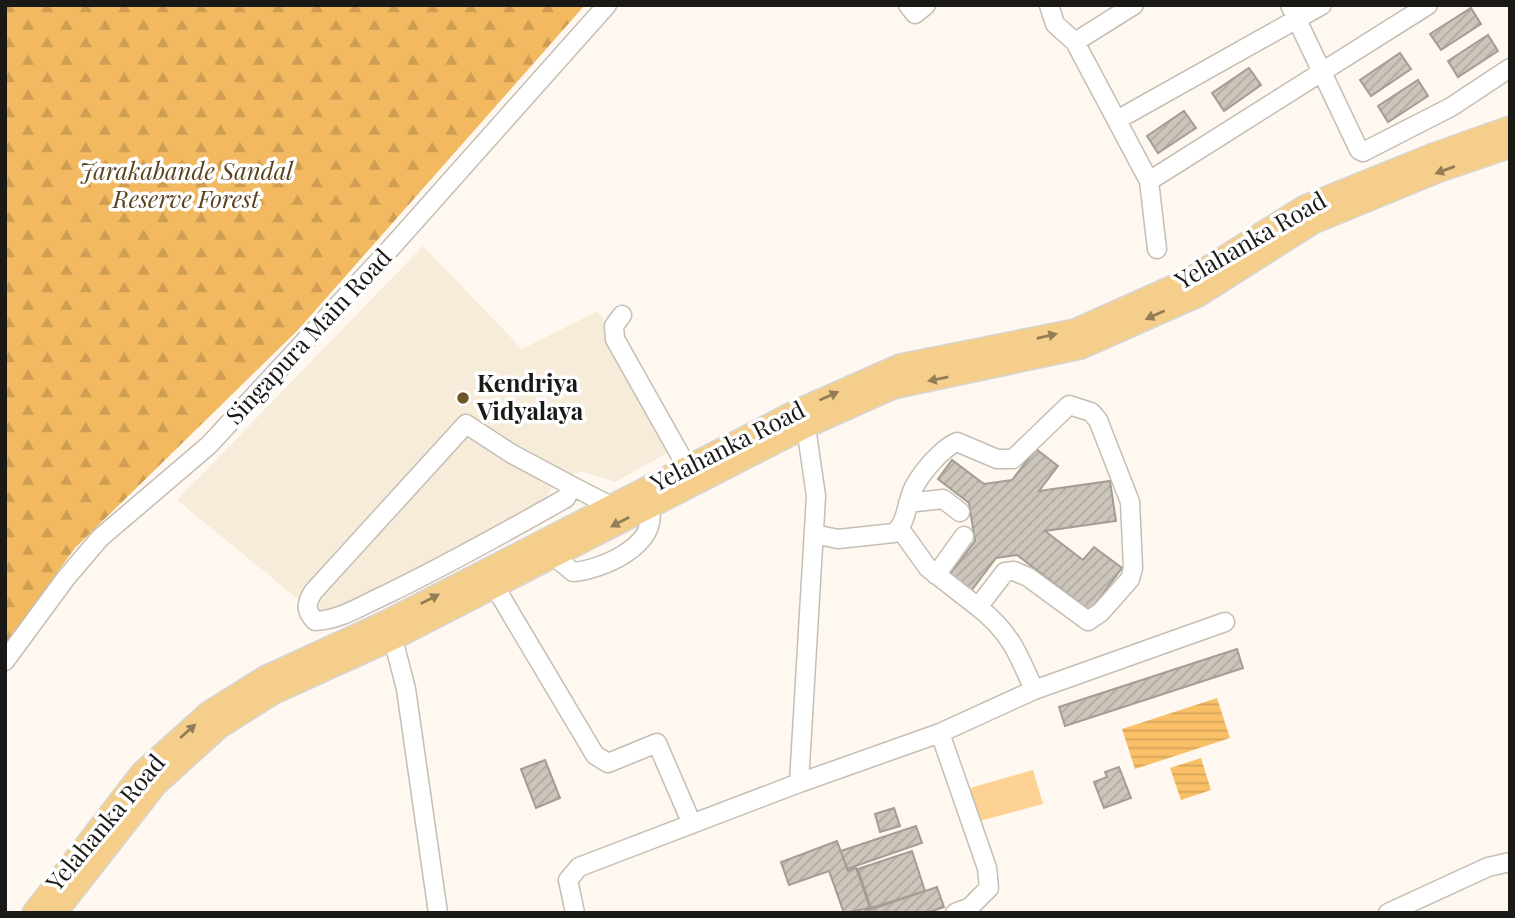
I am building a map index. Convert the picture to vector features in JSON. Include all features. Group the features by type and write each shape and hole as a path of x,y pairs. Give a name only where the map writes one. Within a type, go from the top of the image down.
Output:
{"main road":[{"name":"Yelahanka Road","path":"33,913 142,772 209,712 265,677 495,587 649,507 802,418 900,365 1075,330 1189,279 1305,206 1431,155 1510,127"},
{"name":"Yelahanka Road","path":"56,913 156,785 220,727 274,693 611,506 687,467 802,418 893,388 1081,348 1198,296 1314,223 1437,172 1510,147"}],"street":[{"name":"Singapura Main Road","path":"5,661 66,578 100,538 209,445 399,240 607,5"},
{"path":"908,5 915,14 926,5"},
{"path":"1049,5 1055,24 1074,42 1149,181 1157,249"},
{"path":"1074,42 1134,5"},
{"path":"1117,120 1294,13 1322,5"},
{"path":"1149,181 1428,5"},
{"path":"1294,13 1359,150 1363,152 1451,107 1510,68"},
{"path":"622,316 614,326 615,339 687,467"},
{"path":"814,534 838,539 894,533 900,529 913,488 948,446 957,442 997,459 1013,459 1069,404 1091,412 1098,419 1130,502 1133,568 1130,579 1101,612 1088,621 1028,576 1014,571 1005,572 997,579 978,607"},
{"path":"799,783 816,496 802,418"},
{"path":"572,486 566,498 432,572 347,614 315,621 308,614 306,603 313,592 466,424 512,454 611,506"},
{"path":"908,503 943,499 960,512"},
{"path":"554,556 573,572 603,565 633,548 642,537 649,525 649,507"},
{"path":"900,529 918,556 936,575 997,622 1012,640 1034,690"},
{"path":"936,575 964,536"},
{"path":"495,587 595,755 608,763 657,743 692,824"},
{"path":"575,913 568,880 579,867 799,783 940,733 1034,690 1225,622"},
{"path":"391,629 406,689 438,913"},
{"path":"940,733 987,868 989,888 966,911"},
{"path":"1399,911 1488,867 1510,862"}],"shaded area":[{"name":"Kendriya Vidyalaya","path":"423,246 522,349 598,311 678,447 615,482 580,471 554,484 528,529 332,627 177,500"},
{"path":"1217,698 1230,738 1135,769 1122,729"},
{"path":"1201,758 1211,790 1181,800 1170,768"},
{"path":"1033,770 1043,804 980,821 970,788"}],"green space":[{"name":"Jarakabande Sandal Reserve Forest","path":"5,5 585,5 298,330 75,548 5,644"}],"building":[{"path":"1471,8 1481,24 1441,50 1430,34"},
{"path":"1488,35 1498,51 1458,77 1448,61"},
{"path":"1400,53 1411,69 1371,96 1360,80"},
{"path":"1249,68 1261,85 1224,111 1212,93"},
{"path":"1418,80 1428,96 1388,122 1378,106"},
{"path":"1184,111 1196,128 1158,153 1147,136"},
{"path":"1036,449 1058,466 1039,491 1110,481 1116,521 1045,531 1083,560 1094,547 1122,568 1090,611 1017,555 996,558 971,591 950,574 975,541 969,503 938,479 952,460 984,484 1012,480"},
{"path":"1237,649 1243,668 1065,726 1059,707"},
{"path":"545,760 560,798 536,808 521,769"},
{"path":"1119,767 1131,798 1104,808 1094,782 1107,777 1105,772"},
{"path":"894,808 900,826 880,832 875,814"},
{"path":"916,826 922,843 847,869 841,851"},
{"path":"837,841 848,871 856,868 870,908 844,913 829,871 789,885 781,862"},
{"path":"912,851 925,891 871,908 858,869"},
{"path":"937,887 944,907 926,913 860,913"}],"place":[{"name":"Kendriya Vidyalaya","path":"463,398"}]}
